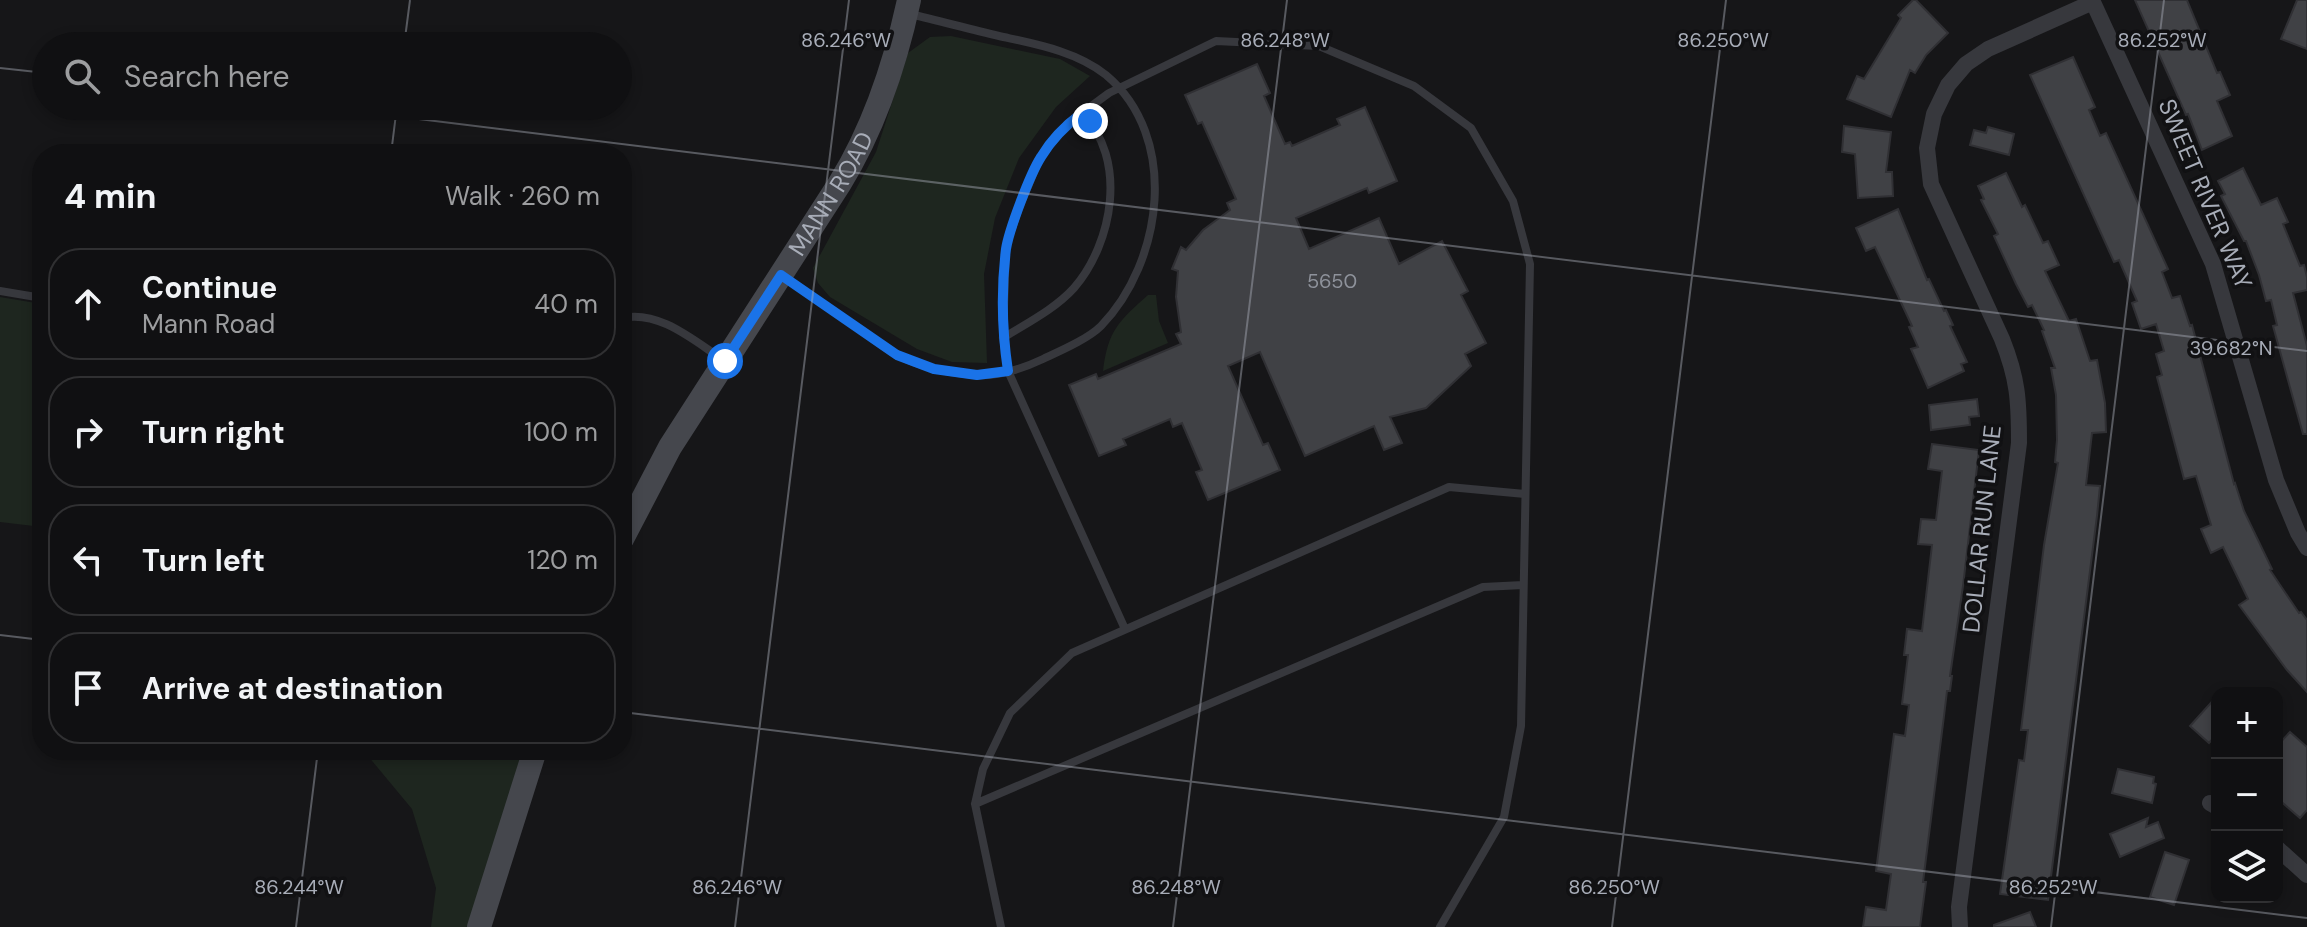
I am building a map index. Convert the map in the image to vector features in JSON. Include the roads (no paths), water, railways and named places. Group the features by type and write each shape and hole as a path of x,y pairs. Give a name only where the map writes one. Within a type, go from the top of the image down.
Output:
{"main road":[{"name":"MANN ROAD","path":"632,520 670,447 860,149 883,97 907,7"},
{"path":"479,927 532,760"}],"street":[{"name":"SWEET RIVER WAY","path":"2092,1 2213,264 2276,480 2307,548"},
{"name":"DOLLAR RUN LANE","path":"1960,927 1959,907 2019,443 2019,397 2002,339 1931,184 1927,148 1934,114 1948,85 1966,64 1988,49 2092,1"},
{"path":"2283,853 2307,875"}],"lane":[{"path":"781,275 897,355 934,369 977,375 1021,370 1061,351 1099,328 1126,295 1145,250 1154,217 1152,151 1137,114 1118,87 1104,73 1063,51 907,7"},
{"path":"1125,629 1008,371 1003,338 1006,246 1040,158 1067,124 1118,87 1216,41 1319,46 1414,86 1471,128 1513,201 1530,264 1521,726 1504,817 1440,927"},
{"path":"1003,338 1048,310 1072,290 1091,265 1101,242 1109,207 1111,170 1102,143 1082,113"},
{"path":"0,291 32,296"},
{"path":"632,316 666,323 725,361"},
{"path":"1001,927 975,804 983,769 1010,713 1072,653 1449,487 1525,494"},
{"path":"975,804 1483,587 1523,585"}]}
